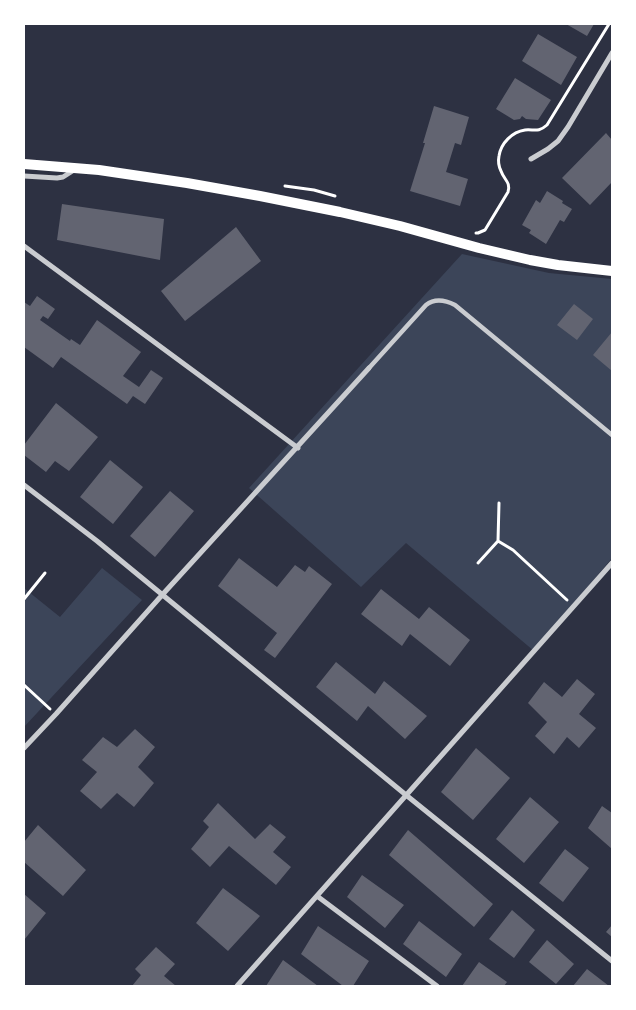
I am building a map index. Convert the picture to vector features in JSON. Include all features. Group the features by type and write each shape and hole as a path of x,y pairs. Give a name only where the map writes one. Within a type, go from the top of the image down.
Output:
{"main road":[{"path":"24,164 77,168 187,183 293,202 391,224 530,260 612,271"}],"street":[{"path":"531,159 548,149 568,127 612,53"},
{"path":"24,176 57,178 63,177 77,168"},
{"path":"24,246 298,448"},
{"path":"24,748 431,301 444,301 455,305 612,435"},
{"path":"24,485 163,594 406,795 612,960"},
{"path":"237,986 612,563"},
{"path":"317,896 437,986"}],"path":[{"path":"472,232 478,233 485,230 508,192 508,182 501,172 499,165 500,151 503,145 507,139 518,132 541,130 547,125 609,24"},
{"path":"278,185 314,190 342,198"},
{"path":"478,563 498,541 499,503"},
{"path":"498,541 513,550 574,607"},
{"path":"24,599 45,573"},
{"path":"24,686 56,714"}],"shaded area":[{"path":"462,254 549,273 612,279 612,558 534,651 406,543 361,587 249,488"},
{"path":"102,568 142,600 24,727 24,588 60,617"}],"building":[{"path":"566,24 594,24 587,36"},
{"path":"538,34 577,57 561,85 522,61"},
{"path":"515,78 551,100 538,120 526,119 522,116 520,119 514,120 496,109"},
{"path":"434,106 469,117 461,145 455,143 446,172 468,179 460,206 410,191"},
{"path":"606,133 612,140 612,182 590,205 562,178"},
{"path":"547,191 572,209 564,222 560,220 546,244 529,233 531,230 522,225 536,200 540,203"},
{"path":"62,204 164,219 160,260 57,240"},
{"path":"236,227 261,261 185,321 161,291"},
{"path":"37,296 55,309 48,319 43,316 40,320 70,341 71,339 80,345 97,320 141,352 123,376 139,387 151,370 163,378 145,404 133,396 127,404 61,357 53,368 24,347 24,302 30,306"},
{"path":"574,304 593,319 577,340 557,325"},
{"path":"612,332 612,371 593,355"},
{"path":"56,403 98,437 69,471 55,461 46,472 24,455 24,445"},
{"path":"110,460 143,487 113,524 80,497"},
{"path":"170,491 194,511 155,557 130,536"},
{"path":"239,558 277,587 295,565 305,572 309,566 332,584 275,658 264,650 277,633 218,586"},
{"path":"381,589 419,619 429,607 470,640 450,666 410,634 402,646 361,614"},
{"path":"336,662 375,694 384,681 427,716 405,739 368,706 357,721 316,687"},
{"path":"577,679 595,694 579,714 596,728 579,748 567,737 554,754 535,736 547,722 528,703 544,682 562,697"},
{"path":"135,729 155,747 138,767 154,783 134,807 117,793 101,809 80,791 97,772 82,760 103,737 117,747"},
{"path":"476,748 510,778 473,820 441,792"},
{"path":"530,797 559,822 524,863 496,839"},
{"path":"218,803 255,839 270,824 286,837 273,852 291,867 276,885 229,846 210,867 191,849 209,827 203,821"},
{"path":"602,806 612,813 612,849 588,828"},
{"path":"38,825 86,870 63,896 24,862 24,842"},
{"path":"408,830 493,904 474,927 389,855"},
{"path":"565,849 589,868 563,902 539,883"},
{"path":"362,875 404,905 385,928 347,897"},
{"path":"223,888 260,916 228,951 196,923"},
{"path":"24,894 46,913 24,940"},
{"path":"512,910 535,930 514,958 489,939"},
{"path":"419,921 462,954 446,977 403,944"},
{"path":"612,925 612,937 606,932"},
{"path":"318,926 369,961 353,986 343,986 301,954"},
{"path":"547,940 574,964 556,984 529,962"},
{"path":"156,947 175,964 164,976 176,986 132,986 141,975 135,969"},
{"path":"283,960 318,986 266,986"},
{"path":"479,962 507,982 504,986 462,986"},
{"path":"587,969 609,986 573,986"}]}
